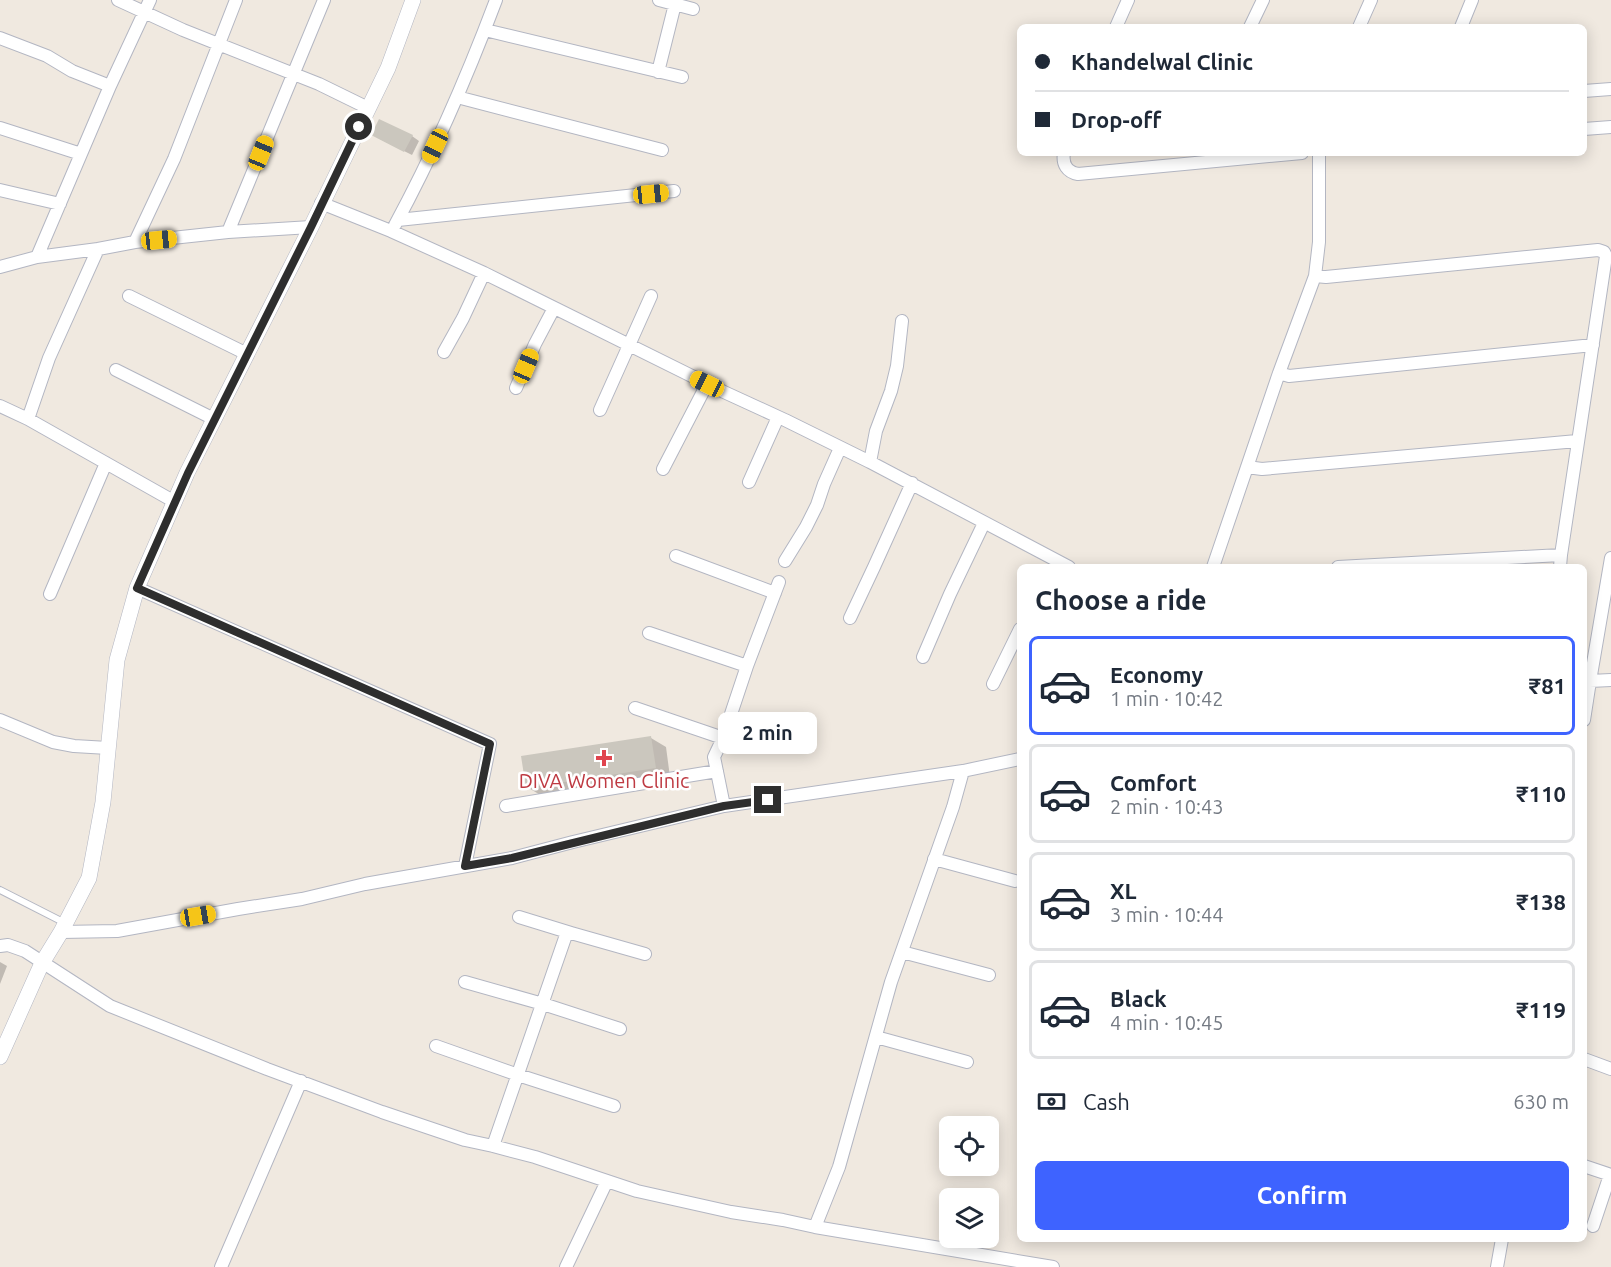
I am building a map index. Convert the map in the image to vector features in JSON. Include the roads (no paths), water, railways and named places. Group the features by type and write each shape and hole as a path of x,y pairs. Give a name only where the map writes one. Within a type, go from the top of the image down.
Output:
{"street":[{"path":"118,0 183,30 320,84 368,108"},
{"path":"37,257 110,86 150,0"},
{"path":"135,242 174,159 236,0"},
{"path":"228,232 324,0"},
{"path":"0,1057 42,963 89,878 103,802 117,660 137,588 214,420 311,227 387,68 413,0"},
{"path":"391,231 418,182 457,97 496,0"},
{"path":"659,0 693,9"},
{"path":"1117,24 1128,0"},
{"path":"1252,24 1263,0"},
{"path":"1360,24 1371,0"},
{"path":"1462,24 1472,0"},
{"path":"658,72 675,4"},
{"path":"485,30 682,77"},
{"path":"0,38 47,56 72,70 110,86"},
{"path":"1587,91 1611,89"},
{"path":"457,97 662,150"},
{"path":"1587,129 1611,127"},
{"path":"0,128 81,154"},
{"path":"1064,156 1069,171 1078,174 1270,156"},
{"path":"1214,564 1279,373 1315,276 1319,242 1319,156"},
{"path":"0,190 60,204"},
{"path":"398,220 674,191"},
{"path":"321,203 391,231 484,273 870,462 912,483 1054,563"},
{"path":"0,267 37,257 135,242 228,232 311,227"},
{"path":"28,419 49,358 98,249"},
{"path":"1315,276 1326,277 1598,250 1604,252 1606,256 1560,561 1449,564"},
{"path":"444,351 463,318 484,273"},
{"path":"129,296 247,354"},
{"path":"600,410 651,296"},
{"path":"516,388 554,308"},
{"path":"870,462 876,431 891,391 897,366 902,321"},
{"path":"1279,373 1289,376 1593,345"},
{"path":"116,370 214,420"},
{"path":"663,469 707,384"},
{"path":"0,406 28,419 175,502"},
{"path":"748,482 778,417"},
{"path":"1247,467 1262,469 1577,441"},
{"path":"785,561 817,505 840,448"},
{"path":"50,594 106,463"},
{"path":"850,618 912,483"},
{"path":"923,657 984,523"},
{"path":"676,556 777,587 723,738 714,757 724,806"},
{"path":"1611,558 1587,681 1611,680"},
{"path":"137,588 490,744 465,866"},
{"path":"650,633 747,666"},
{"path":"993,684 1017,635"},
{"path":"635,708 723,738"},
{"path":"0,720 53,742 108,748"},
{"path":"63,927 117,932 512,858 724,806 963,771 1017,760"},
{"path":"506,806 717,771"},
{"path":"815,1227 839,1167 891,982 953,807 963,771"},
{"path":"934,859 1015,881"},
{"path":"519,917 645,954"},
{"path":"493,1146 566,935 571,933"},
{"path":"0,946 8,945 25,951 110,1006 382,1112 465,1140 535,1157 637,1191 731,1212 1053,1267"},
{"path":"902,952 989,975"},
{"path":"465,982 620,1029"},
{"path":"876,1037 967,1062"},
{"path":"436,1047 614,1106"},
{"path":"1587,1060 1611,1070"},
{"path":"220,1267 301,1081"},
{"path":"1587,1167 1611,1175 1593,1226"},
{"path":"566,1267 607,1181"},
{"path":"1497,1267 1501,1242"}],"lane":[{"path":"0,890 63,927"}],"place":[{"name":"DIVA Women Clinic","path":"604,758"}]}
